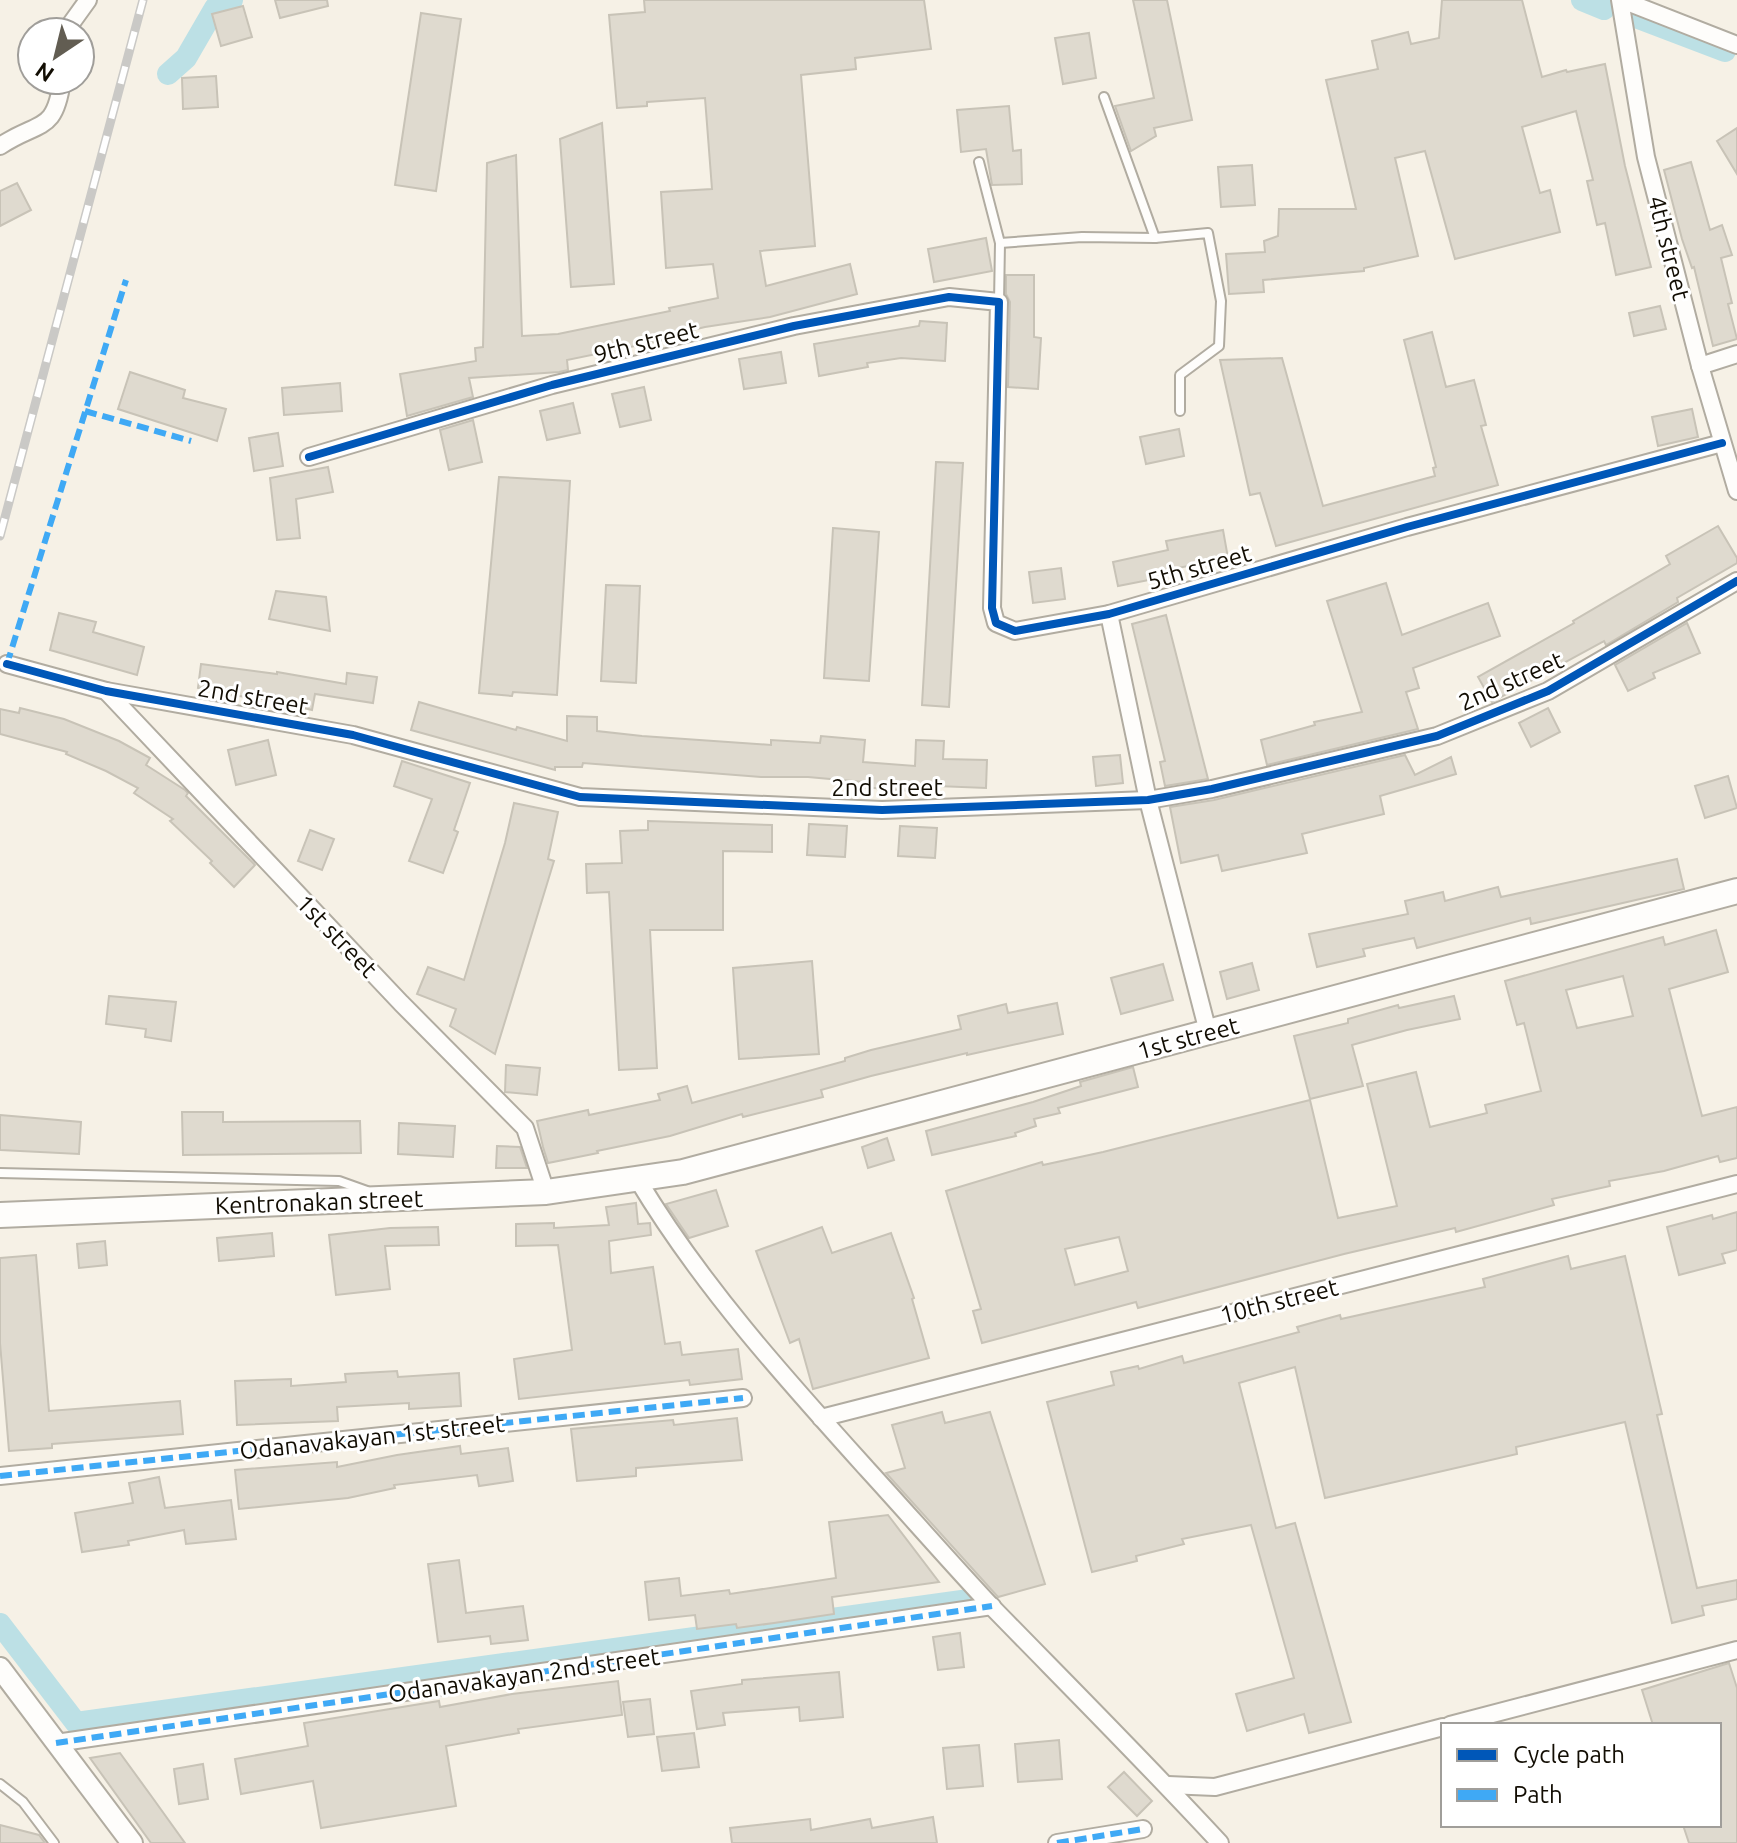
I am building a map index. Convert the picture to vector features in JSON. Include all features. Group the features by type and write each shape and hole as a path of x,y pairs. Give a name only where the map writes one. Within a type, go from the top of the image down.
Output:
{"main road":[{"name":"1st street","path":"638,1180 683,1172 1737,891"},
{"name":"Kentronakan street","path":"0,1215 546,1192 638,1180"}],"street":[{"path":"1621,0 1737,45"},
{"name":"4th street","path":"1621,0 1646,157 1700,366 1737,491"},
{"path":"0,146 49,120 60,96"},
{"name":"9th street","path":"309,457 552,385 794,326 949,297 999,302"},
{"name":"5th street","path":"999,302 992,608 996,623 1015,631 1109,614 1407,527 1722,443"},
{"path":"1700,366 1737,354"},
{"name":"2nd street","path":"7,664 106,691 353,735 580,797 882,810 1148,800 1212,789 1437,736 1548,691 1737,581"},
{"path":"1109,614 1148,800 1208,1032"},
{"name":"1st street","path":"106,691 380,981 525,1128 546,1192"},
{"path":"638,1180 662,1221 787,1380 992,1606 1168,1785 1220,1843"},
{"name":"10th street","path":"821,1418 1737,1184"},
{"name":"Odanavakayan 1st street","path":"0,1476 743,1398"},
{"name":"Odanavakayan 2nd street","path":"56,1743 992,1606"},
{"path":"1458,1723 1737,1650"},
{"path":"0,1668 132,1843"},
{"path":"1168,1785 1215,1787 1441,1728"},
{"path":"1057,1843 1143,1829"}],"lane":[{"path":"1104,97 1155,238"},
{"path":"979,162 1000,243 999,302"},
{"path":"1000,243 1082,237 1155,238 1208,233 1221,301 1219,346 1180,375 1180,411"},
{"path":"0,1173 339,1181 391,1199"},
{"path":"0,1784 23,1802 54,1843"}],"building":[{"path":"275,0 327,0 328,6 280,18"},
{"path":"644,0 924,0 931,49 855,58 856,69 801,75 815,246 760,251 766,286 850,264 857,294 770,317 705,327 668,336 669,339 567,360 568,370 559,372 469,378 473,397 407,416 400,374 476,361 475,348 483,347 487,163 516,155 522,336 558,334 718,298 713,264 666,268 661,192 712,189 705,98 647,102 647,106 617,108 609,15 645,12"},
{"path":"1133,0 1167,0 1192,120 1154,128 1156,136 1131,151 1115,106 1154,98"},
{"path":"1442,0 1522,0 1542,77 1605,64 1625,166 1651,267 1616,275 1605,223 1597,225 1587,181 1593,180 1576,111 1522,127 1540,193 1550,190 1560,232 1455,259 1425,151 1395,158 1418,256 1364,268 1364,271 1263,280 1264,292 1229,294 1226,254 1265,252 1264,241 1278,236 1279,209 1356,209 1326,80 1378,69 1372,41 1408,32 1411,44 1439,38"},
{"path":"243,6 252,37 221,46 212,14"},
{"path":"421,13 461,19 436,191 395,185"},
{"path":"1089,33 1096,78 1063,84 1055,38"},
{"path":"216,76 218,107 183,109 182,78"},
{"path":"1009,106 1013,151 1021,150 1022,184 992,185 986,149 961,152 957,110"},
{"path":"602,123 614,284 571,287 560,139"},
{"path":"1737,128 1737,174 1717,141"},
{"path":"1691,162 1710,230 1722,225 1732,255 1721,258 1737,339 1713,346 1694,267 1682,239 1664,170"},
{"path":"1252,165 1255,205 1221,207 1218,167"},
{"path":"17,183 31,210 0,226 0,191"},
{"path":"986,238 992,271 934,282 928,249"},
{"path":"1006,275 1034,275 1034,337 1041,338 1038,389 1008,387 1010,302 1006,294"},
{"path":"1660,306 1666,329 1634,336 1629,313"},
{"path":"920,321 947,323 945,361 901,358 867,363 868,367 819,376 814,344 919,326"},
{"path":"1432,332 1446,387 1474,380 1486,425 1481,426 1498,485 1276,546 1260,493 1250,495 1220,360 1282,358 1323,506 1435,476 1433,468 1436,467 1404,340"},
{"path":"781,352 786,383 744,389 739,359"},
{"path":"130,372 185,390 183,398 226,409 217,441 118,409"},
{"path":"340,383 342,411 284,415 282,388"},
{"path":"644,387 651,420 620,427 612,394"},
{"path":"573,403 580,433 547,440 540,411"},
{"path":"1692,409 1698,437 1658,446 1652,417"},
{"path":"473,420 482,462 449,470 440,430"},
{"path":"1179,429 1184,456 1146,464 1140,437"},
{"path":"278,433 283,466 254,471 249,438"},
{"path":"936,462 963,463 949,707 922,705"},
{"path":"328,467 333,492 296,499 300,538 277,540 270,478"},
{"path":"499,477 570,481 557,695 479,693"},
{"path":"1718,526 1737,563 1606,645 1604,641 1492,702 1478,677 1670,564 1666,556"},
{"path":"833,528 879,532 869,681 824,678"},
{"path":"1223,530 1228,558 1148,574 1149,580 1118,586 1113,562 1168,550 1166,541"},
{"path":"1061,568 1065,599 1033,603 1029,572"},
{"path":"1386,583 1402,635 1488,603 1500,636 1413,668 1419,688 1406,692 1418,729 1267,765 1261,740 1315,725 1314,722 1362,712 1327,601"},
{"path":"606,585 640,586 636,683 601,681"},
{"path":"276,591 326,597 330,631 269,619"},
{"path":"59,613 96,622 93,632 144,647 137,675 50,650"},
{"path":"1166,615 1208,779 1165,786 1160,762 1165,761 1132,624"},
{"path":"1687,623 1700,653 1653,673 1655,678 1628,691 1615,665"},
{"path":"201,664 277,672 346,684 347,673 377,677 373,703 315,694 312,710 198,688"},
{"path":"419,702 567,741 567,716 597,717 597,731 642,736 771,745 771,740 820,743 821,736 865,740 863,762 915,766 916,740 944,741 943,759 987,760 986,788 912,785 911,791 862,787 863,782 808,777 761,777 583,763 582,767 555,767 555,770 411,730"},
{"path":"20,708 64,719 119,741 150,758 146,765 185,790 188,793 186,796 255,865 234,887 170,821 173,819 134,793 138,788 67,752 0,734 0,709 19,713"},
{"path":"1548,708 1560,732 1531,747 1519,723"},
{"path":"268,740 276,775 236,785 228,750"},
{"path":"1120,755 1123,783 1096,786 1093,757"},
{"path":"1405,755 1415,775 1451,757 1456,774 1380,796 1384,814 1302,834 1307,853 1222,871 1218,855 1181,863 1170,807 1214,800"},
{"path":"402,761 470,783 454,830 458,832 443,873 409,861 432,799 394,786"},
{"path":"1728,776 1737,808 1705,818 1695,786"},
{"path":"514,803 558,812 548,859 554,861 495,1054 450,1026 456,1009 417,994 428,967 464,980"},
{"path":"648,821 772,825 772,852 723,851 723,930 650,930 657,1068 619,1070 609,892 587,893 586,864 622,863 620,831 648,830"},
{"path":"809,824 847,826 845,857 807,855"},
{"path":"900,826 937,828 935,858 898,856"},
{"path":"310,830 334,839 322,870 298,861"},
{"path":"1677,859 1684,889 1531,924 1530,918 1417,948 1414,938 1363,949 1365,956 1317,967 1309,934 1408,914 1405,901 1443,892 1445,901 1498,887 1501,897"},
{"path":"1716,930 1728,972 1669,989 1702,1116 1737,1107 1737,1158 1720,1162 1718,1156 1664,1171 1609,1181 1610,1186 1552,1199 1554,1205 1456,1232 1455,1228 1344,1254 1138,1308 1136,1302 982,1343 973,1311 981,1309 946,1191 1042,1162 1043,1165 1103,1152 1310,1100 1338,1218 1397,1206 1367,1084 1416,1072 1430,1127 1487,1113 1485,1105 1541,1091 1524,1023 1517,1025 1505,981 1663,937 1665,945","holes":["1623,976 1633,1016 1577,1028 1566,990","1119,1237 1128,1271 1075,1285 1065,1249"]},
{"path":"812,961 819,1054 739,1059 733,968"},
{"path":"1252,963 1259,990 1227,999 1220,972"},
{"path":"1163,964 1173,1000 1121,1014 1111,978"},
{"path":"109,996 176,1002 171,1041 145,1037 146,1029 106,1024"},
{"path":"1454,996 1460,1019 1352,1045 1363,1086 1310,1099 1294,1036 1348,1023 1348,1019 1398,1005 1399,1008"},
{"path":"1057,1003 1063,1034 871,1076 821,1090 823,1097 743,1117 742,1114 670,1136 598,1153 548,1163 543,1147 537,1121 588,1110 589,1115 660,1100 658,1094 687,1086 692,1103 845,1061 845,1058 871,1050 961,1029 958,1016 1006,1004 1008,1013"},
{"path":"506,1065 540,1068 537,1095 505,1092"},
{"path":"1133,1067 1138,1087 1058,1108 1060,1113 1034,1119 1036,1126 1015,1133 1016,1136 932,1155 926,1131 1033,1102 1081,1086 1080,1082"},
{"path":"182,1112 223,1112 223,1122 360,1121 361,1153 183,1155"},
{"path":"0,1115 81,1122 79,1154 0,1150"},
{"path":"399,1123 455,1126 453,1157 398,1154"},
{"path":"887,1138 894,1160 868,1168 862,1147"},
{"path":"497,1146 520,1147 527,1168 496,1168"},
{"path":"716,1190 728,1226 689,1238 666,1204"},
{"path":"636,1203 638,1224 650,1223 651,1235 609,1241 611,1273 653,1267 665,1344 680,1342 682,1355 738,1349 742,1379 690,1385 689,1380 519,1399 514,1359 572,1350 558,1245 516,1246 516,1224 554,1223 554,1228 609,1225 606,1207"},
{"path":"1737,1212 1737,1250 1722,1254 1725,1263 1679,1275 1667,1227"},
{"path":"438,1227 439,1245 385,1246 390,1289 336,1295 329,1235 390,1228"},
{"path":"822,1227 832,1253 891,1233 914,1298 929,1358 813,1389 799,1339 790,1343 756,1251"},
{"path":"272,1233 274,1256 219,1261 217,1238"},
{"path":"105,1241 107,1265 79,1268 77,1244"},
{"path":"36,1255 49,1411 180,1401 183,1434 52,1444 52,1448 9,1451 0,1343 0,1258"},
{"path":"1568,1256 1571,1269 1625,1256 1662,1414 1657,1415 1697,1588 1737,1580 1737,1599 1702,1606 1704,1615 1672,1623 1625,1422 1516,1447 1517,1454 1325,1498 1295,1367 1239,1383 1276,1528 1295,1523 1351,1722 1309,1733 1304,1714 1247,1731 1236,1694 1294,1678 1251,1525 1182,1539 1184,1544 1136,1556 1137,1561 1092,1572 1047,1402 1114,1385 1111,1372 1138,1366 1139,1369 1182,1356 1184,1363 1299,1332 1297,1327 1340,1315 1341,1319 1485,1287 1483,1279"},
{"path":"397,1371 398,1377 459,1373 461,1406 409,1409 409,1403 337,1407 338,1421 237,1425 235,1381 291,1379 291,1386 346,1382 345,1374"},
{"path":"942,1412 945,1423 990,1412 1045,1584 998,1597 886,1473 905,1468 892,1425"},
{"path":"737,1418 742,1460 636,1468 636,1476 577,1481 571,1429 673,1420 674,1425"},
{"path":"460,1446 461,1454 508,1448 513,1481 479,1486 477,1475 394,1485 395,1488 348,1498 239,1509 235,1470 337,1462 337,1467"},
{"path":"159,1477 165,1508 231,1500 236,1539 186,1544 184,1530 128,1541 129,1545 82,1552 75,1513 133,1503 129,1483"},
{"path":"888,1515 939,1582 832,1597 834,1614 737,1628 736,1624 697,1629 695,1615 649,1620 645,1582 679,1578 681,1596 729,1590 730,1594 836,1578 829,1522"},
{"path":"459,1560 466,1613 523,1606 528,1640 491,1644 490,1636 438,1642 428,1564"},
{"path":"960,1633 964,1667 938,1670 933,1637"},
{"path":"1729,1663 1737,1688 1737,1843 1689,1843 1684,1827 1721,1827 1721,1723 1652,1723 1642,1690"},
{"path":"839,1672 843,1717 800,1721 799,1707 723,1713 725,1725 697,1729 691,1691 742,1684 742,1680"},
{"path":"618,1681 622,1715 518,1729 519,1733 446,1746 456,1806 321,1828 313,1781 241,1794 235,1759 308,1746 304,1723 439,1701 440,1707 512,1694"},
{"path":"650,1699 654,1734 628,1737 623,1702"},
{"path":"694,1733 699,1767 662,1771 657,1737"},
{"path":"1059,1740 1062,1779 1018,1782 1015,1744"},
{"path":"979,1745 983,1786 947,1789 943,1748"},
{"path":"120,1753 185,1843 151,1843 90,1758"},
{"path":"203,1764 208,1799 179,1804 174,1769"},
{"path":"1124,1772 1152,1801 1137,1816 1108,1787"},
{"path":"933,1817 937,1843 732,1843 730,1828 810,1819 811,1830 870,1819 872,1828"},
{"path":"0,1825 39,1835 45,1843 0,1843"}],"waterway":[{"path":"168,74 186,58 215,8 232,0"},
{"path":"1582,0 1604,9"},
{"path":"1633,16 1725,51"},
{"path":"0,1624 76,1723 969,1600"}],"railway":[{"path":"0,536 143,0"}],"marked path":[{"path":"7,664 126,280"},
{"path":"85,411 191,441"},
{"path":"0,1476 743,1398"},
{"path":"56,1743 992,1606"},
{"path":"1057,1843 1143,1829"}],"cycle path":[{"path":"309,457 552,385 794,326 949,297 999,302 992,608 996,623 1015,631 1109,614 1407,527 1722,443"},
{"path":"7,664 106,691 353,735 580,797 882,810 1148,800 1212,789 1437,736 1548,691 1737,581"}]}
